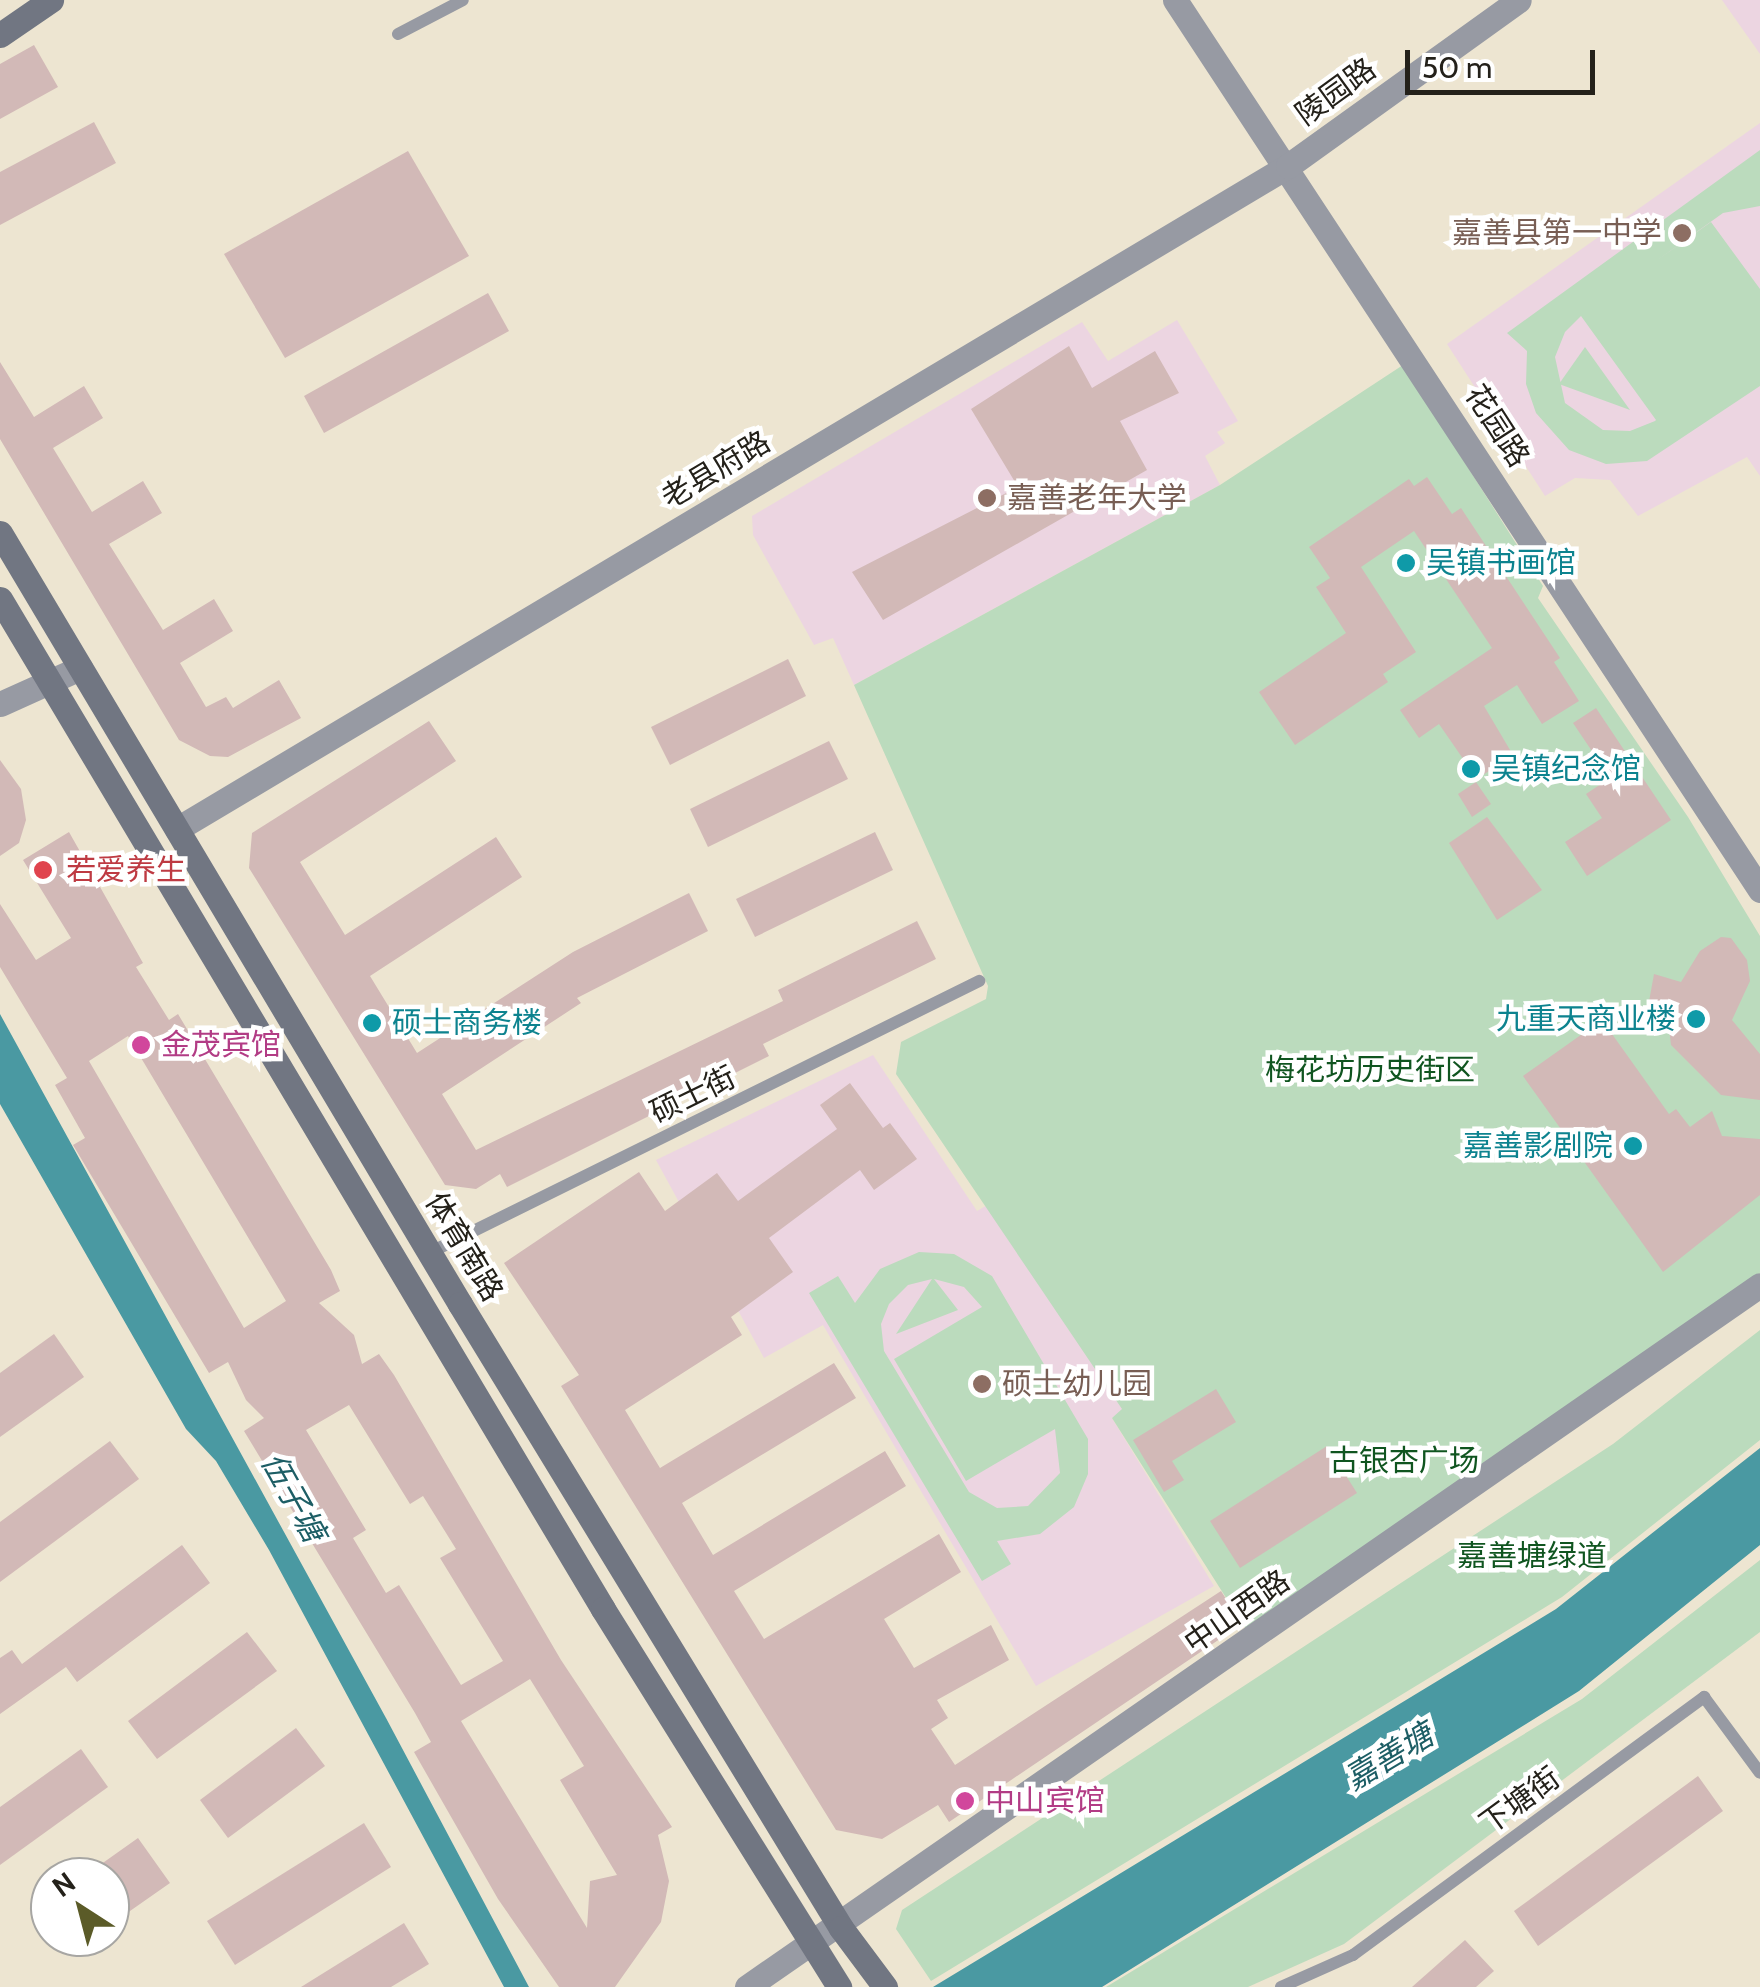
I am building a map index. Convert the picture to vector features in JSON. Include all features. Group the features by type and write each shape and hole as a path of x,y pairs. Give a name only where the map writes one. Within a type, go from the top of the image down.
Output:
{"main road":[{"path":"0,35 51,0"},
{"name":"体育南路","path":"0,533 430,1253 841,1928 886,1987"},
{"path":"0,599 809,1947 839,1987"}],"street":[{"name":"花园路","path":"1176,0 1760,890"},
{"name":"陵园路","path":"1288,166 1518,0"},
{"name":"老县府路","path":"176,830 1288,166"},
{"path":"0,704 80,668"},
{"name":"中山西路","path":"747,1987 841,1928 1760,1285"}],"lane":[{"path":"398,34 462,0"},
{"name":"硕士街","path":"430,1253 979,981"},
{"name":"下塘街","path":"1280,1987 1353,1955 1704,1696 1760,1772"}],"shaded area":[{"path":"1722,0 1760,0 1760,54"},
{"name":"嘉善县第一中学","path":"1760,123 1760,476 1747,457 1638,516 1610,480 1575,478 1545,496 1447,344"},
{"name":"嘉善老年大学","path":"1177,320 1238,421 1217,432 1225,443 1205,456 1220,485 854,685 833,638 814,645 753,535 752,516 1082,322 1108,361"},
{"name":"硕士幼儿园","path":"873,1055 977,1211 989,1204 1123,1410 1112,1418 1214,1586 1036,1686 823,1325 764,1358 656,1160"}],"green space":[{"path":"1760,150 1760,206 1723,213 1656,261 1711,222 1760,289 1760,386 1647,461 1606,464 1569,450 1536,413 1526,384 1527,351 1507,333","holes":["1581,316 1656,420 1630,431 1603,430 1565,403 1555,357 1565,332"]},
{"path":"1585,347 1630,410 1559,384"},
{"name":"梅花坊历史街区","path":"1403,365 1543,586 1538,598 1688,817 1760,936 1760,1273 1249,1634 1112,1418 1122,1409 896,1074 901,1042 986,999 988,986 854,685 1220,485"},
{"path":"919,1252 954,1254 992,1276 1088,1439 1088,1474 1074,1507 1040,1534 997,1541 1011,1564 982,1581 809,1293 838,1276 855,1303 880,1269","holes":["932,1279 896,1334 958,1310 934,1279 964,1287 982,1307 894,1359 966,1481 1055,1429 1060,1473 1028,1506 997,1508 969,1492 884,1351 881,1324 889,1304 908,1285"]},
{"name":"嘉善塘绿道","path":"1760,1330 1760,1440 1562,1597 931,1981 896,1929 902,1910 1613,1444"},
{"name":"嘉善塘绿道","path":"1760,1560 1760,1632 1344,1944 1248,1987 1106,1987 1582,1699"}],"water":[{"path":"0,1014 529,1987 504,1987 269,1550 216,1461 186,1429 0,1104"},
{"name":"嘉善塘","path":"1760,1448 1760,1545 1579,1691 1102,1987 933,1987 1556,1609"}],"building":[{"path":"34,45 58,87 0,119 0,64"},
{"path":"94,122 116,163 0,225 0,172"},
{"path":"408,151 469,256 285,358 224,254"},
{"path":"488,293 509,331 324,433 304,396"},
{"path":"1069,346 1092,388 1155,351 1179,393 1120,421 1147,470 883,620 852,572 1018,487 971,409"},
{"path":"0,362 34,417 84,386 103,418 53,448 92,512 143,481 162,513 109,544 163,630 214,599 233,631 180,663 206,707 226,697 233,708 279,680 301,718 228,757 210,756 179,740 0,439"},
{"path":"1427,477 1452,514 1461,508 1560,658 1554,662 1579,701 1542,724 1517,685 1484,706 1513,755 1477,779 1439,724 1419,738 1400,710 1492,648 1414,531 1361,567 1416,652 1383,674 1388,682 1295,745 1259,692 1346,633 1316,587 1330,578 1309,547 1409,479 1414,486"},
{"path":"788,659 806,696 670,765 651,727"},
{"path":"1596,708 1671,820 1587,876 1565,842 1602,818 1586,794 1610,778 1573,723"},
{"path":"429,721 456,761 300,862 345,935 496,837 522,877 370,976 417,1053 573,952 689,893 708,931 577,998 581,1003 442,1094 476,1150 783,1001 778,990 917,921 936,959 763,1044 769,1056 507,1187 500,1174 476,1189 445,1185 249,868 252,833"},
{"path":"829,741 848,779 708,847 690,809"},
{"path":"0,760 21,789 26,820 19,843 0,856"},
{"path":"1476,782 1491,804 1472,817 1458,794"},
{"path":"1487,817 1542,890 1497,920 1449,843"},
{"path":"69,832 143,963 136,967 169,1020 178,1014 331,1270 340,1291 319,1303 354,1335 362,1364 379,1354 394,1375 561,1660 672,1827 658,1835 669,1881 661,1922 615,1987 559,1987 498,1899 414,1752 431,1742 244,1431 264,1418 246,1400 228,1362 209,1373 73,1145 85,1138 55,1085 67,1078 0,967 0,904 36,960 71,938 23,860","holes":["128,1036 286,1301 244,1328 89,1061","349,1405 410,1504 423,1496 456,1549 440,1558 503,1661 461,1685 399,1585 386,1593 353,1538 366,1530 306,1430","530,1679 584,1766 560,1780 617,1875 590,1881 587,1928 461,1721"]},
{"path":"875,832 893,870 755,937 736,899"},
{"name":"九重天商业楼","path":"1721,937 1731,938 1747,960 1750,981 1732,1020 1760,1054 1760,1100 1721,1095 1671,1045 1668,1019 1646,1018 1654,974 1681,982 1700,951"},
{"name":"嘉善影剧院","path":"1602,1020 1669,1114 1676,1109 1690,1127 1712,1111 1722,1136 1760,1139 1760,1195 1663,1272 1523,1076"},
{"path":"850,1083 883,1128 890,1123 917,1159 874,1190 860,1170 769,1238 793,1272 731,1317 742,1335 625,1410 660,1468 834,1363 856,1398 682,1503 713,1555 885,1451 906,1486 734,1591 764,1639 939,1534 961,1572 884,1619 914,1668 991,1625 1009,1660 937,1700 948,1718 931,1729 955,1765 1221,1591 1242,1624 949,1822 938,1805 882,1839 836,1830 561,1386 579,1375 504,1263 639,1172 665,1211 717,1173 738,1201 837,1129 820,1105"},
{"path":"54,1334 84,1377 0,1437 0,1373"},
{"path":"1216,1389 1236,1422 1172,1461 1184,1480 1164,1492 1133,1440"},
{"path":"110,1441 139,1479 0,1582 0,1522"},
{"path":"1327,1446 1357,1493 1240,1568 1210,1521"},
{"path":"182,1545 210,1583 77,1682 66,1667 0,1714 0,1658 12,1650 22,1664"},
{"path":"247,1632 277,1671 157,1759 128,1721"},
{"path":"296,1728 325,1766 228,1838 200,1800"},
{"path":"81,1749 108,1787 0,1865 0,1807"},
{"path":"1698,1776 1723,1811 1538,1946 1514,1911"},
{"path":"364,1823 391,1867 235,1965 207,1921"},
{"path":"138,1838 170,1883 130,1911 130,1857 111,1857"},
{"path":"404,1923 429,1964 391,1987 301,1987"},
{"path":"1465,1940 1494,1971 1476,1987 1412,1987"}],"place":[{"name":"嘉善县第一中学","path":"1682,233"},
{"name":"嘉善老年大学","path":"987,498"},
{"name":"吴镇书画馆","path":"1406,563"},
{"name":"吴镇纪念馆","path":"1471,769"},
{"name":"若爱养生","path":"43,870"},
{"name":"九重天商业楼","path":"1696,1019"},
{"name":"硕士商务楼","path":"372,1023"},
{"name":"金茂宾馆","path":"141,1045"},
{"name":"嘉善影剧院","path":"1633,1146"},
{"name":"硕士幼儿园","path":"982,1384"},
{"name":"中山宾馆","path":"965,1801"}],"park label":[{"name":"古银杏广场","path":"1404,1461"}],"water label":[{"name":"伍子塘","path":"293,1497"}]}
